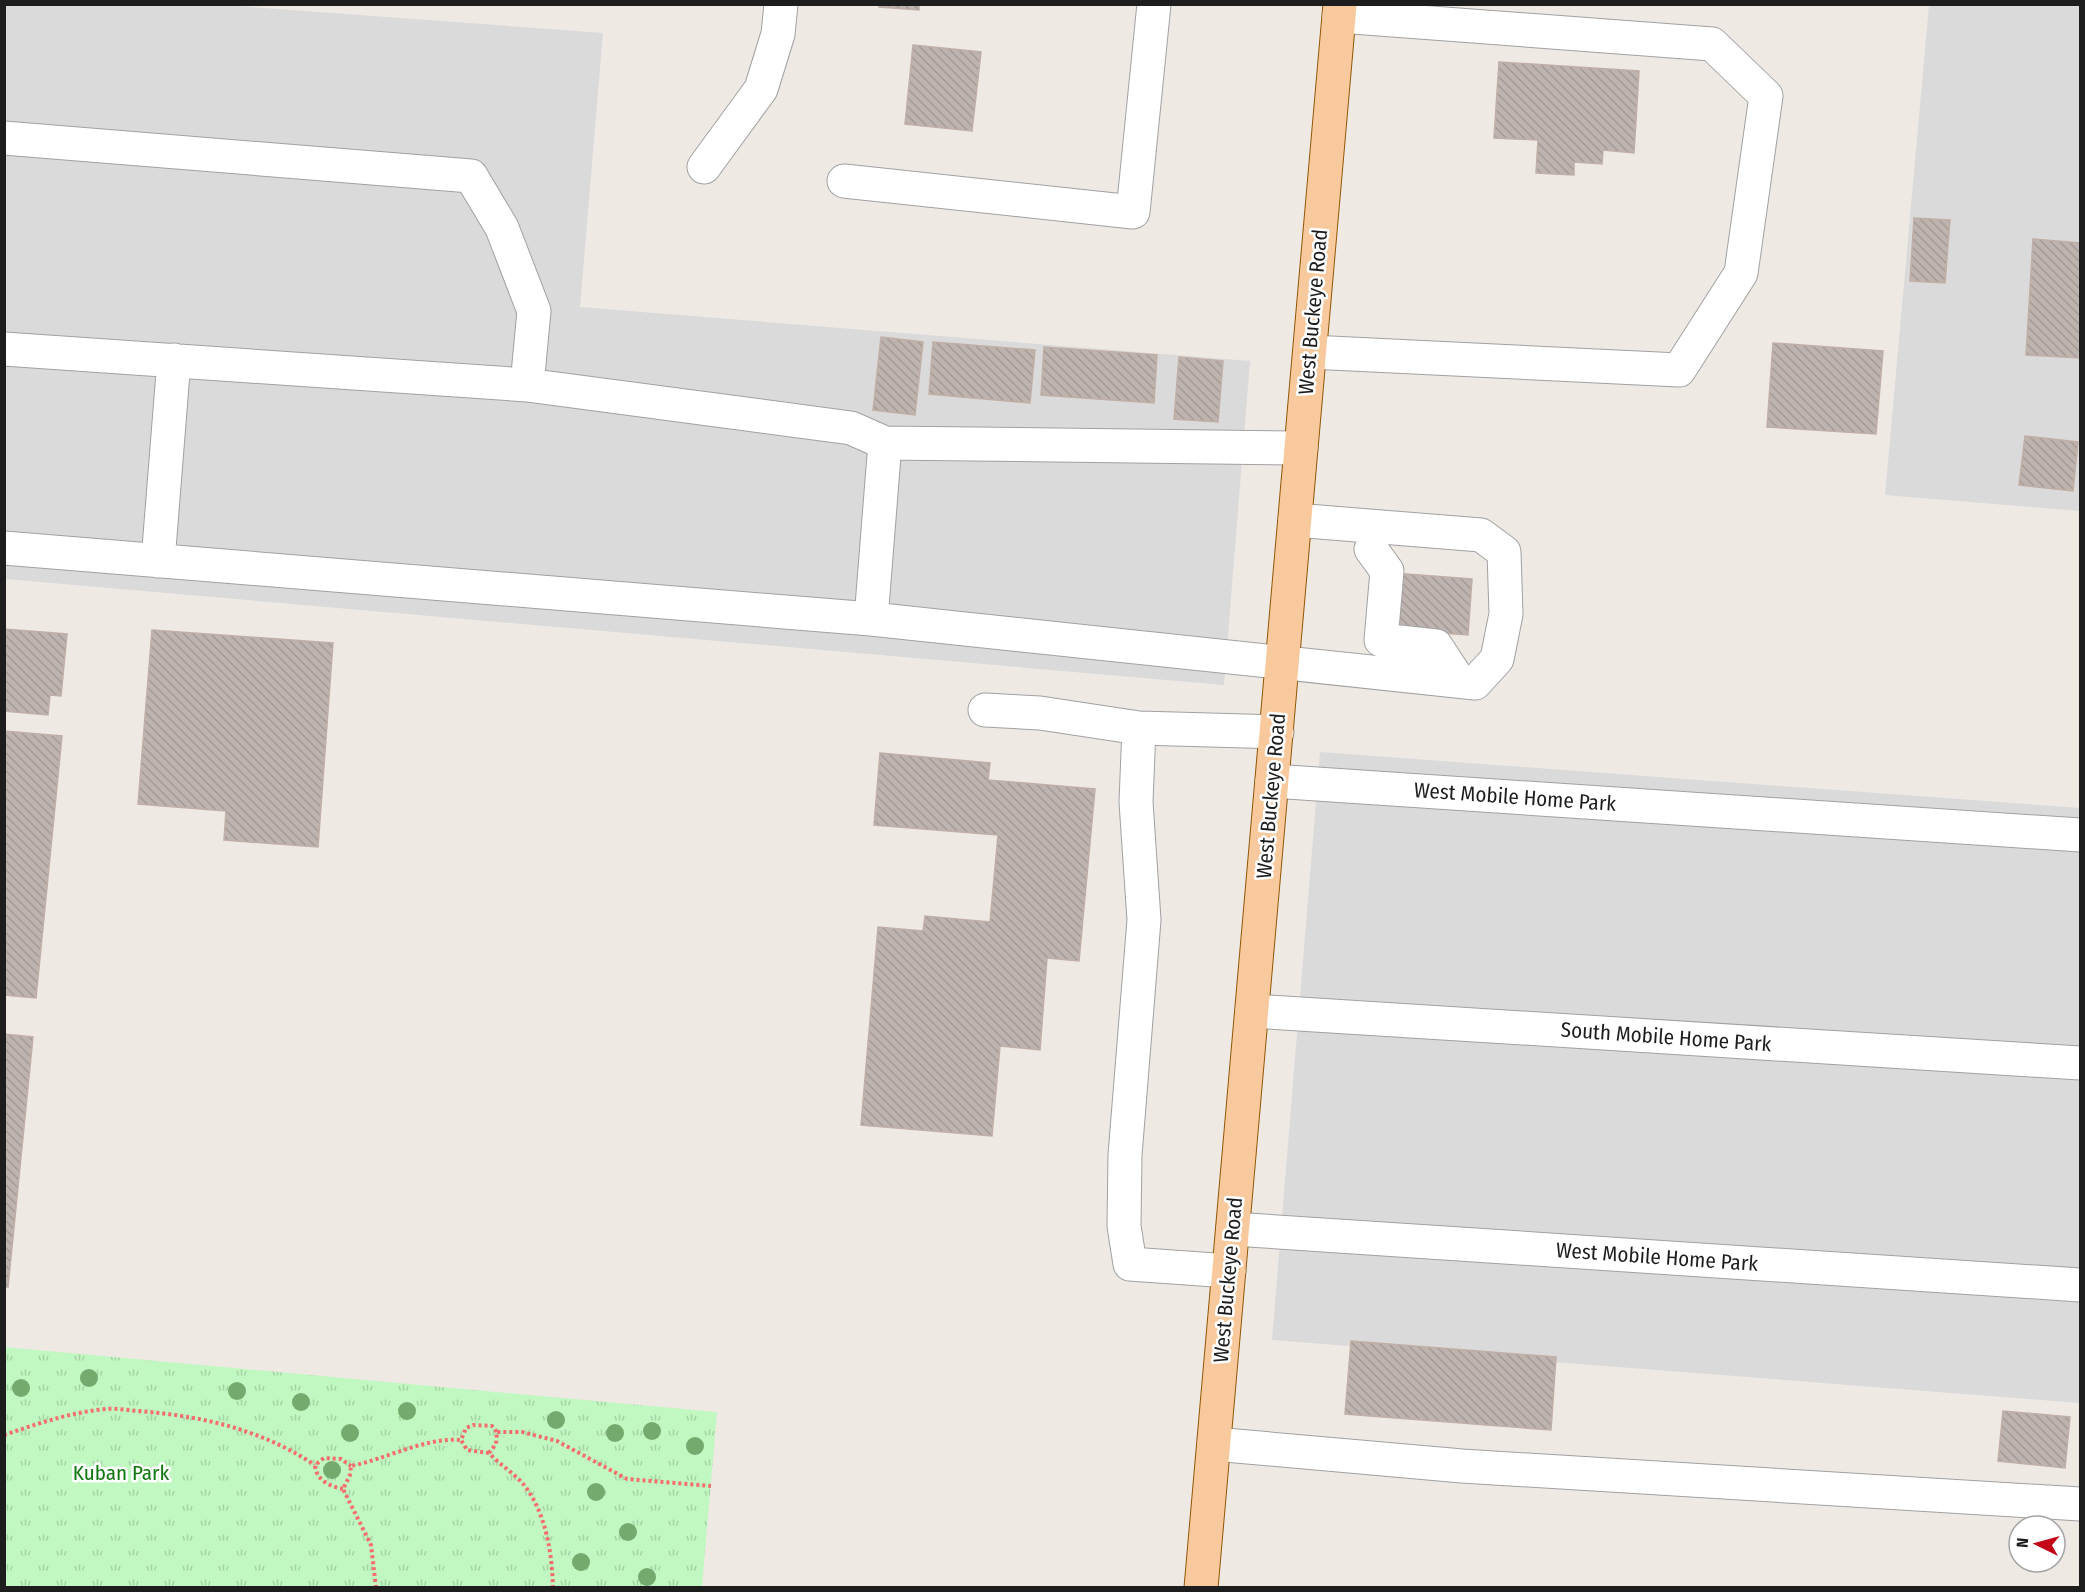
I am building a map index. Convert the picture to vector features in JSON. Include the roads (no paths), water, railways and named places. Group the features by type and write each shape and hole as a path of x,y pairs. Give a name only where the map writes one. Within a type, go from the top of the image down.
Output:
{"main road":[{"name":"West Buckeye Road","path":"1201,1587 1340,10"}],"lane":[{"path":"704,167 761,89 778,34 781,4"},
{"path":"844,181 1133,212 1154,4"},
{"path":"1310,352 1679,370 1741,273 1766,96 1712,44 1340,10"},
{"path":"4,138 471,176 502,228 534,311 526,385"},
{"path":"4,348 526,385 851,428 885,443 1301,448"},
{"path":"158,561 174,360"},
{"path":"871,619 885,443"},
{"path":"4,548 871,619 1459,681 1475,682 1497,659 1506,614 1504,552 1481,535 1372,537 1295,520"},
{"path":"1359,670 1372,537"},
{"path":"1372,537 1387,571 1381,640 1436,646 1459,681"},
{"path":"985,710 1040,713 1139,728 1277,732"},
{"path":"1139,728 1136,802 1144,920 1128,1093 1125,1226 1130,1264 1229,1271"},
{"name":"West Mobile Home Park","path":"1272,781 2080,835"},
{"name":"South Mobile Home Park","path":"1252,1011 2080,1063"},
{"name":"West Mobile Home Park","path":"1233,1229 2080,1285"},
{"path":"1214,1444 1462,1466 2080,1504"}],"park label":[{"name":"Kuban Park","path":"121,1473"}]}
